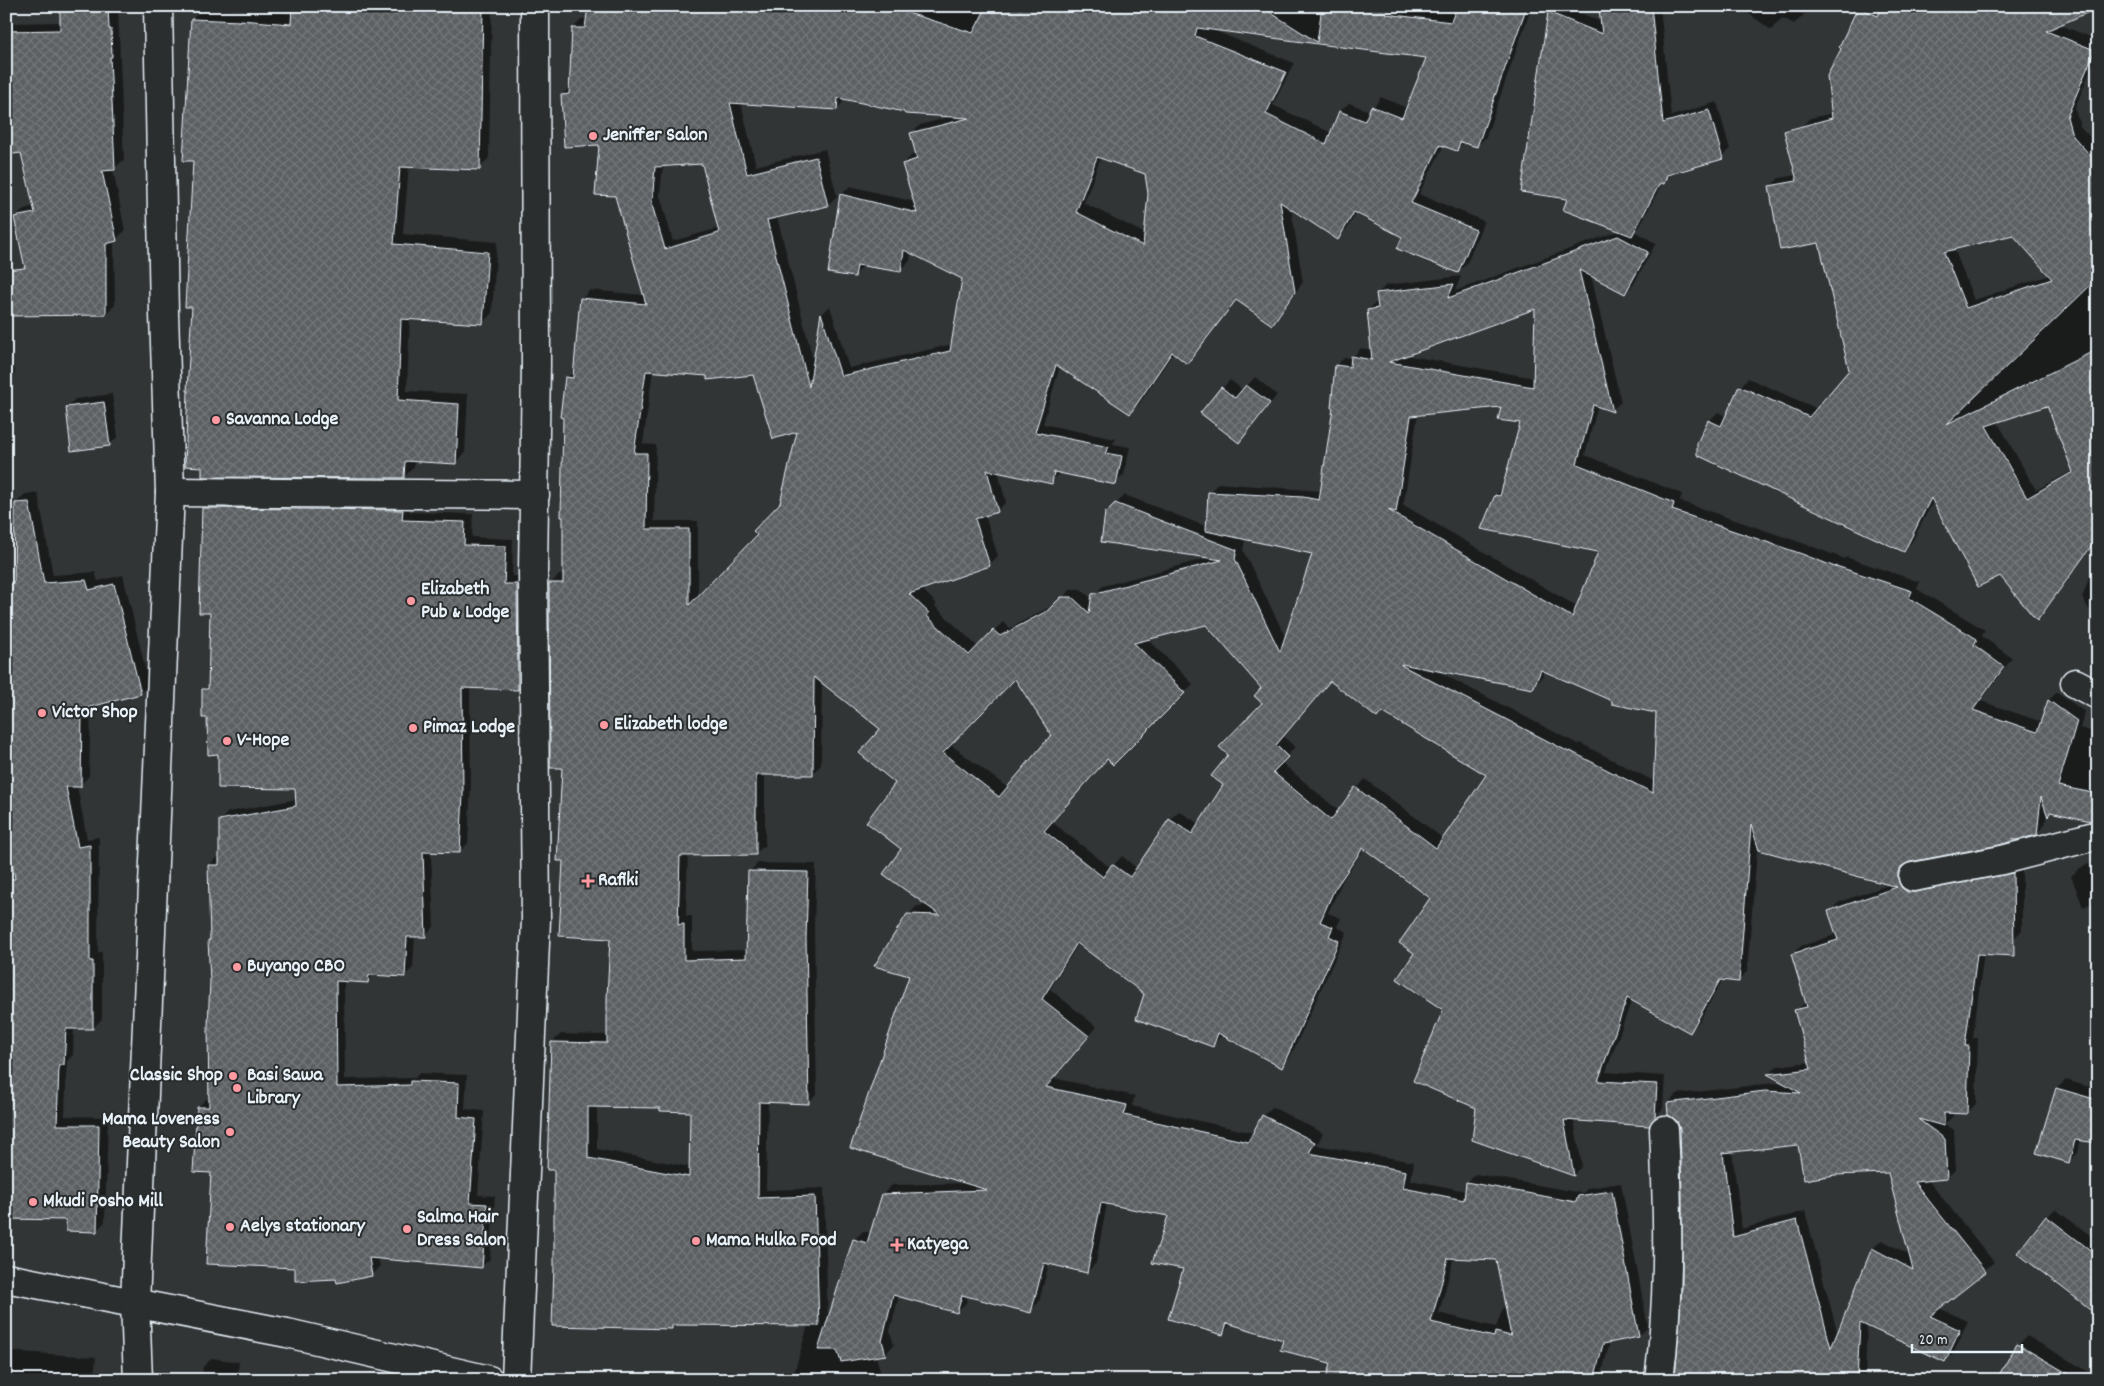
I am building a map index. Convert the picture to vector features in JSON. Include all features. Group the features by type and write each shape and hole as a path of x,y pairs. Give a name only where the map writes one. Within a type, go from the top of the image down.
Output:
{"street":[{"path":"138,1380 135,1302 170,492 164,314 158,6"},
{"path":"516,1380 536,919 533,582 535,495 535,6"},
{"path":"170,492 535,495"},
{"path":"1913,877 2002,860 2098,836"},
{"path":"1659,1380 1665,1336 1668,1257 1664,1130"},
{"path":"6,1278 288,1333 489,1380"}],"building":[{"path":"60,6 108,6 109,29 111,29 112,57 110,57 115,170 102,171 117,241 106,244 106,315 6,316 6,270 25,268 14,217 35,213 21,153 6,155 6,31 60,30"},
{"path":"292,6 483,6 480,170 400,167 394,244 488,252 483,324 401,319 398,400 459,404 456,464 405,461 404,478 202,477 202,467 185,466 192,307 185,307 193,161 183,161 191,19 291,24"},
{"path":"588,6 907,6 905,12 973,33 987,6 1260,6 1317,42 1322,6 1387,6 1386,14 1451,22 1457,6 1527,6 1477,147 1460,142 1457,151 1440,145 1411,203 1476,230 1458,273 1397,249 1402,237 1354,212 1338,240 1280,202 1295,292 1272,325 1236,300 1187,364 1172,352 1130,414 1056,365 1035,432 1109,447 1105,453 1122,456 1116,485 1054,472 1052,484 987,470 998,512 975,519 990,566 909,594 929,613 927,616 969,655 993,630 1000,636 1047,611 1061,597 1072,597 1089,613 1092,594 1222,560 1101,542 1105,513 1115,503 1237,550 1235,559 1280,652 1312,554 1206,531 1208,492 1303,497 1319,500 1333,408 1331,408 1335,365 1350,367 1351,356 1372,360 1367,310 1378,308 1376,293 1454,284 1448,298 1618,236 1648,252 1625,294 1579,270 1613,412 1593,405 1577,464 1674,503 1672,510 1835,567 1912,591 1909,598 1977,639 1974,645 2004,667 1973,710 2037,732 2048,700 2077,721 2058,786 2098,794 2098,820 2091,821 2050,812 2048,817 2041,797 2037,835 2013,839 2013,841 1999,845 1910,862 1902,866 1898,872 1901,887 1907,892 2013,873 2014,956 1977,954 1965,1046 1969,1046 1967,1114 1944,1113 1944,1126 1918,1119 1945,1139 1947,1179 1914,1182 1986,1272 1930,1316 1960,1330 1945,1362 1860,1323 1857,1380 1675,1380 1682,1287 1682,1192 1680,1129 1677,1121 1668,1115 1667,1103 1765,1091 1801,1093 1767,1074 1811,1069 1794,1010 1807,1007 1791,954 1838,940 1828,911 1897,887 1759,850 1751,825 1739,982 1720,980 1690,1033 1627,998 1598,1081 1657,1084 1655,1118 1649,1126 1564,1120 1574,1176 1472,1140 1476,1108 1413,1081 1443,1010 1397,979 1414,953 1399,943 1430,898 1363,848 1334,890 1320,922 1333,927 1329,936 1339,941 1282,1068 1218,1033 1213,1047 1136,1019 1144,994 1077,943 1042,999 1089,1036 1046,1087 1127,1105 1124,1115 1248,1142 1262,1115 1315,1142 1309,1153 1406,1171 1403,1188 1464,1200 1466,1182 1576,1202 1578,1196 1612,1191 1639,1337 1603,1344 1594,1380 1326,1380 1330,1363 1280,1350 1283,1340 1227,1323 1223,1335 1168,1319 1183,1269 1152,1263 1168,1216 1101,1203 1087,1273 1044,1263 1031,1313 962,1295 957,1313 893,1295 882,1341 886,1355 841,1362 837,1350 818,1350 853,1239 867,1243 882,1194 987,1190 850,1148 909,976 874,966 907,914 940,915 883,874 901,849 866,822 895,783 859,753 880,729 814,677 813,775 756,775 756,855 680,856 678,925 684,924 684,960 746,958 748,871 808,872 806,938 809,1104 759,1102 758,1198 815,1196 819,1326 672,1325 672,1329 552,1326 554,1170 547,1170 551,1042 607,1043 610,939 559,936 563,861 557,861 562,768 550,768 549,583 563,583 563,517 561,517 563,418 560,417 565,377 573,378 580,298 646,304 615,196 595,195 599,145 564,147 561,95 569,94 572,28 585,28","holes":["1197,28 1426,58 1402,118 1371,106 1365,121 1339,111 1326,144 1266,114 1286,72 1195,36","838,98 904,112 905,114 969,118 910,133 917,159 902,164 917,213 840,194 828,273 855,277 857,265 901,272 904,250 962,279 950,351 841,376 821,313 809,387 767,220 828,206 816,157 747,174 730,103 837,110","1097,157 1145,174 1148,194 1143,246 1076,212","702,164 719,233 665,249 652,205 655,167","1535,309 1533,387 1389,362","646,371 707,376 707,380 753,375 773,439 797,432 780,503 753,531 757,535 689,605 689,529 646,529 647,453 634,453","1501,407 1498,420 1520,423 1500,496 1495,495 1481,529 1598,552 1572,617 1388,510 1396,512 1411,416","1206,625 1261,688 1254,696 1262,703 1219,747 1228,755 1211,776 1223,785 1192,834 1169,819 1130,877 1112,864 1103,877 1044,831 1107,759 1113,765 1185,693 1134,643","1401,664 1533,689 1541,670 1612,701 1612,704 1656,713 1653,793 1569,752","1015,679 1051,735 999,797 943,753","1330,681 1377,718 1382,712 1486,775 1436,848 1355,787 1331,820 1273,772 1288,757 1276,745","588,1107 660,1108 660,1111 690,1112 689,1177 588,1158","1798,1145 1804,1180 1835,1175 1888,1173 1913,1270 1872,1248 1831,1348 1797,1220 1733,1237 1723,1153","1448,1258 1496,1260 1511,1336 1495,1332 1494,1337 1431,1322"]},
{"path":"1616,6 1651,6 1663,123 1709,110 1723,159 1667,175 1664,184 1660,183 1632,236 1563,210 1567,199 1521,192 1548,12 1602,34 1599,9"},
{"path":"1882,6 2098,6 2098,8 2046,31 2095,50 2067,117 2072,135 2098,164 2098,278 1947,424 2098,349 2098,537 2037,621 2000,576 1978,587 1931,498 1904,552 1697,455 1697,443 1708,420 1721,426 1739,386 1809,417 1849,370 1819,243 1780,250 1769,186 1797,181 1784,131 1832,118 1827,76 1841,49 1839,47 1858,7 1878,16","holes":["2013,235 2052,279 1966,308 1944,252","2047,406 2073,472 2027,498 1986,426"]},
{"path":"1246,385 1270,403 1239,443 1200,413 1221,387 1235,398"},
{"path":"104,402 110,446 71,451 66,407"},
{"path":"29,502 44,583 86,580 89,590 114,584 141,694 82,709 81,787 66,787 78,847 90,845 90,961 93,961 93,1029 66,1029 64,1065 59,1065 57,1125 99,1125 97,1232 66,1231 66,1220 6,1219 6,879 15,879 6,828 6,582 14,582 15,503"},
{"path":"202,508 403,510 402,520 465,522 464,545 506,546 504,584 517,584 518,690 462,688 463,794 460,853 423,852 426,937 407,937 405,977 369,975 368,983 336,981 337,1087 410,1085 410,1081 459,1083 458,1117 476,1119 470,1203 487,1204 482,1268 369,1258 372,1276 337,1283 336,1279 295,1281 295,1268 206,1264 211,1173 193,1172 197,1107 209,1107 208,1026 210,981 208,940 210,940 208,865 219,865 219,820 296,806 295,789 218,788 218,754 208,755 207,718 202,718 202,689 208,689 210,613 199,613"},
{"path":"2056,1088 2098,1100 2098,1143 2075,1140 2069,1163 2036,1153"},
{"path":"2046,1216 2098,1256 2098,1315 2017,1253"},
{"path":"2017,1344 2079,1380 1996,1380"}],"place":[{"name":"Jeniffer Salon","path":"593,136"},
{"name":"Savanna Lodge","path":"216,420"},
{"name":"Elizabeth Pub & Lodge","path":"411,601"},
{"name":"Victor Shop","path":"42,713"},
{"name":"Elizabeth lodge","path":"604,725"},
{"name":"Pimaz Lodge","path":"413,728"},
{"name":"V-Hope","path":"227,741"},
{"name":"Rafiki","path":"588,881"},
{"name":"Buyango CBO","path":"237,967"},
{"name":"Classic Shop","path":"233,1076"},
{"name":"Basi Sawa Library","path":"237,1088"},
{"name":"Mama Loveness Beauty Salon","path":"230,1132"},
{"name":"Mkudi Posho Mill","path":"33,1202"},
{"name":"Aelys stationary","path":"230,1227"},
{"name":"Salma Hair Dress Salon","path":"407,1229"},
{"name":"Mama Hulka Food","path":"696,1241"},
{"name":"Katyega","path":"897,1245"}]}
